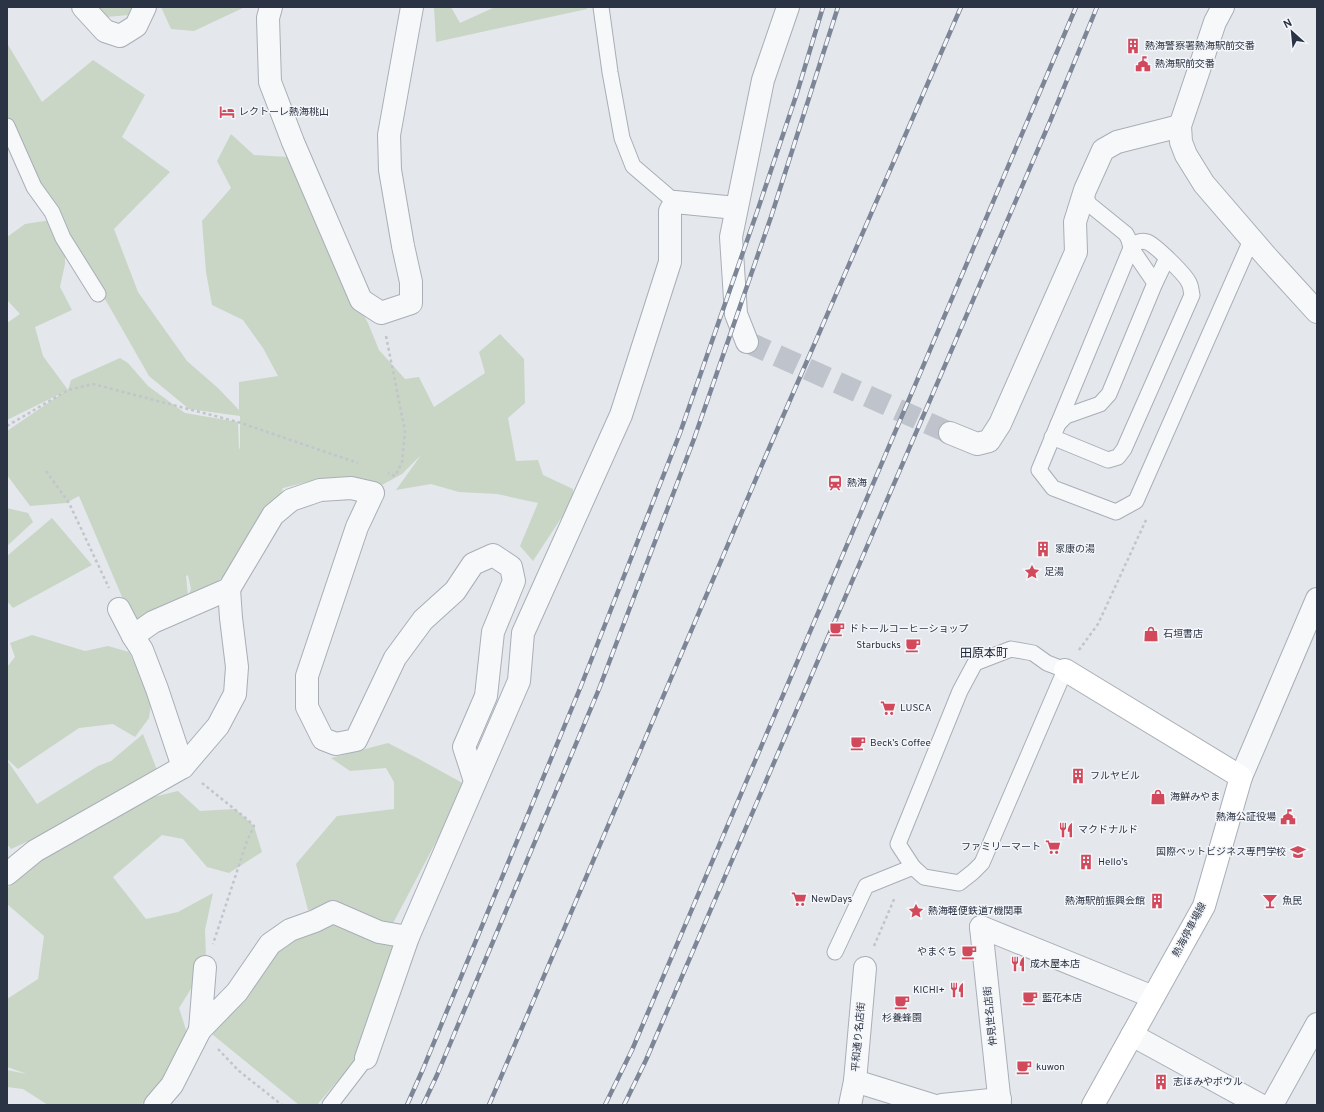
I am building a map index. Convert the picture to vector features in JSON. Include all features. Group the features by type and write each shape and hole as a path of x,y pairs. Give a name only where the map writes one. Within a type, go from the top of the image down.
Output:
{"main road":[{"path":"1064,670 1241,777"},
{"name":"熱海停車場線","path":"1093,1105 1204,906 1241,777"}],"street":[{"path":"83,7 105,31 120,36 136,26 145,7"},
{"path":"271,7 268,18 270,82 293,142 361,300 382,313 411,303 411,282 403,246 390,170 389,135 412,7"},
{"path":"747,342 736,314 731,237 763,80 788,7"},
{"path":"1223,7 1215,22 1180,126 1181,142 1186,156 1204,184 1317,312"},
{"path":"950,433 977,444 989,441 1000,424 1076,252 1075,222 1085,190 1103,150 1117,142 1180,126"},
{"path":"366,1058 408,937 519,682 523,633 621,415 670,262 670,211 676,202 736,208"},
{"path":"7,874 35,851 183,767 218,726 235,694 237,668 229,589 273,515 291,500 320,490 351,488 373,493 357,527 308,676 307,707 323,739 336,744 356,740 395,658 423,620 454,591 473,564 493,555 511,567 514,581 493,632 486,696 464,746 475,782"},
{"path":"133,636 153,622 229,589"},
{"path":"1241,777 1317,599"},
{"path":"119,609 142,650 183,767"},
{"path":"154,1105 172,1085 200,1030 237,992 270,944 290,930 315,921 333,912 379,932 408,937"},
{"name":"仲見世名店街","path":"1000,1102 981,928 1153,997"},
{"path":"200,1030 205,967"},
{"name":"平和通り名店街","path":"850,1105 855,1081 865,968"},
{"path":"1272,1105 1317,1024"},
{"path":"1132,1035 1260,1105"},
{"path":"855,1081 932,1105"},
{"path":"942,1105 1000,1102"}],"lane":[{"path":"601,7 610,72 622,138 633,166 676,202"},
{"path":"7,126 34,187 52,212 63,238 98,294"},
{"path":"1085,190 1088,202 1126,234 1131,248 1155,283"},
{"path":"1055,431 1108,460 1118,456 1124,449 1192,295 1191,287 1187,278 1154,245 1147,242 1140,242 1135,243 1131,248 1055,431 1039,470 1053,488 1116,512 1136,501 1252,238"},
{"path":"1055,431 1066,416 1094,407 1105,400 1109,394 1155,283 1167,258"},
{"path":"1011,649 1033,653 1047,663 1064,670 982,862 974,872 959,883 924,877 913,867 898,844 960,690 975,663 1011,649"},
{"path":"835,952 866,886 913,867"},
{"path":"330,1105 366,1058"}],"path":[{"path":"382,313 405,431 402,463 395,476 387,473"},
{"path":"7,426 68,390 93,384 238,422 365,465"},
{"path":"46,471 69,502 119,609"},
{"path":"183,767 254,826 247,841 205,967"},
{"path":"865,968 898,891"},
{"path":"200,1030 239,1070 282,1105"}],"green space":[{"path":"96,7 133,7 128,15 107,17"},
{"path":"161,7 245,7 194,31 171,29"},
{"path":"434,7 451,7 460,23 495,7 587,7 587,9 436,42"},
{"path":"7,43 42,102 93,60 145,95 122,137 170,172 114,229 138,292 187,361 218,388 239,410 239,382 278,376 263,348 243,320 212,305 206,272 202,221 231,188 217,161 231,134 254,155 288,157 351,292 368,323 379,350 405,379 419,377 434,407 485,373 479,352 500,334 524,359 525,403 508,418 516,461 538,460 543,475 573,489 573,500 533,561 520,546 538,503 497,494 459,492 431,484 396,490 421,455 402,474 369,492 311,481 283,488 278,501 233,567 218,581 187,597 137,632 79,496 66,503 30,506 7,475 7,431 64,392 7,420 7,323 20,314 7,300 7,237 25,224 51,220 65,242 65,264 60,287 72,310 35,327 43,356 68,390 71,380 120,358 128,363 148,386 185,413 238,422 239,450 240,416 189,409 149,376 9,131 7,125","holes":["188,575 191,589 188,596 186,576"]},
{"path":"7,508 28,513 33,522 7,546"},
{"path":"52,518 92,565 13,608 7,601 7,556"},
{"path":"32,635 85,651 108,646 129,652 152,697 149,718 135,737 113,724 79,728 18,769 7,759 7,667 15,657 10,643"},
{"path":"143,734 159,775 56,835 33,839 11,849 7,844 7,760 37,804 98,766 111,761"},
{"path":"388,743 466,785 391,927 336,906 308,910 296,864 337,816 394,809 394,782 386,768 350,771 331,758"},
{"path":"178,791 200,811 235,809 254,826 262,852 229,873 207,867 183,839 162,835 113,877 146,919 178,912 213,893 205,930 206,957 194,984 179,1008 188,1036 170,1075 141,1105 48,1105 23,1089 7,1087 7,1070 27,1074 7,1067 7,999 38,979 44,936 7,904 7,889 15,878 53,848 149,798"},
{"path":"333,912 398,935 358,1057 317,1105 299,1105 207,1030 270,944"}],"tunnel":[{"path":"747,342 950,433"}],"railway":[{"path":"407,1105 581,686 680,433 797,93 823,7"},
{"path":"423,1105 437,1075 599,689 694,439 771,217 838,7"},
{"path":"489,1105 767,453 961,7"},
{"path":"605,1105 632,1050 1076,7"},
{"path":"624,1105 646,1060 1051,119 1097,7"}],"place":[{"name":"熱海警察署熱海駅前交番","path":"1133,46"},
{"name":"熱海駅前交番","path":"1143,64"},
{"name":"レクトーレ熱海桃山","path":"227,112"},
{"name":"熱海","path":"835,483"},
{"name":"家康の湯","path":"1043,549"},
{"name":"足湯","path":"1032,572"},
{"name":"ドトールコーヒーショップ","path":"837,629"},
{"name":"石垣書店","path":"1151,634"},
{"name":"Starbucks","path":"913,645"},
{"name":"LUSCA","path":"888,708"},
{"name":"Beck’s Coffee","path":"858,743"},
{"name":"フルヤビル","path":"1078,776"},
{"name":"海鮮みやま","path":"1158,797"},
{"name":"熱海公証役場","path":"1288,817"},
{"name":"マクドナルド","path":"1066,830"},
{"name":"ファミリーマート","path":"1053,847"},
{"name":"国際ペットビジネス専門学校","path":"1298,852"},
{"name":"Hello's","path":"1086,862"},
{"name":"NewDays","path":"799,899"},
{"name":"熱海駅前振興会館","path":"1157,901"},
{"name":"魚民","path":"1270,901"},
{"name":"熱海軽便鉄道7機関車","path":"916,911"},
{"name":"やまぐち","path":"969,952"},
{"name":"成木屋本店","path":"1018,964"},
{"name":"KICHI+","path":"957,990"},
{"name":"藍花本店","path":"1030,998"},
{"name":"杉養蜂園","path":"902,1002"},
{"name":"kuwon","path":"1024,1067"},
{"name":"志ほみやボウル","path":"1161,1082"}],"district":[{"name":"田原本町","path":"984,654"}]}
